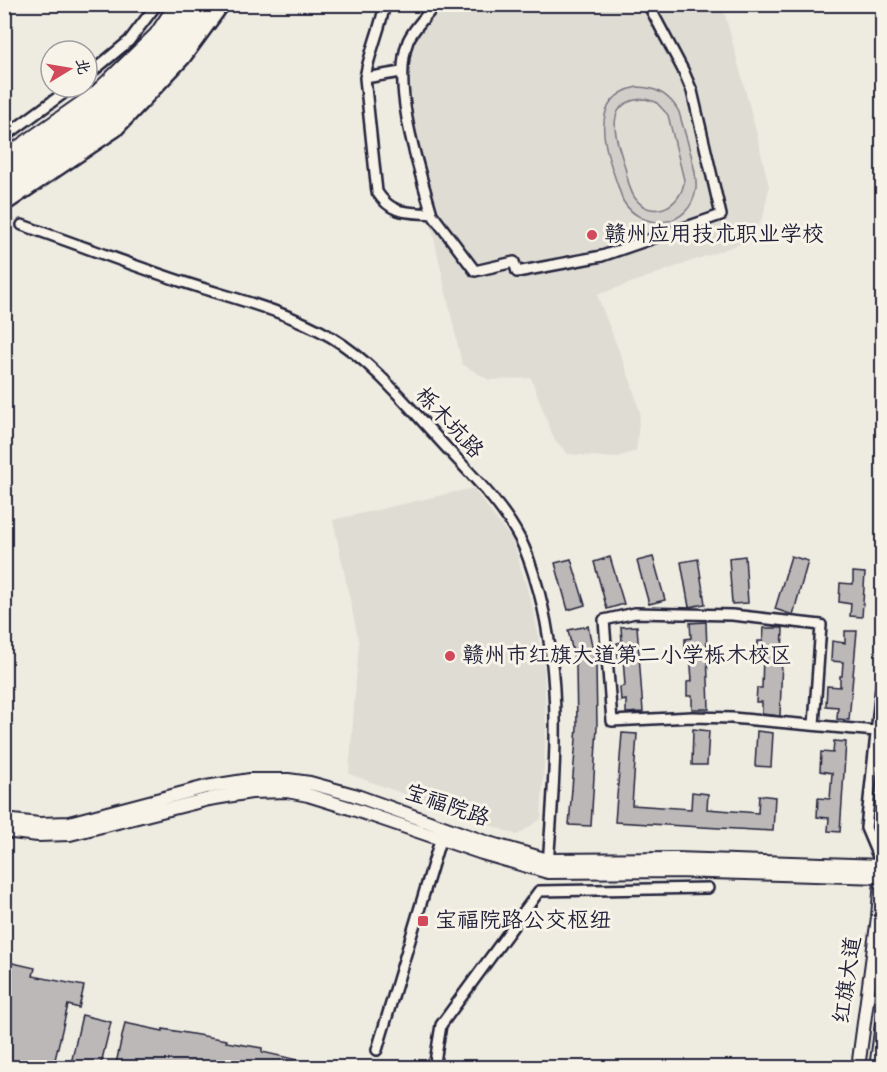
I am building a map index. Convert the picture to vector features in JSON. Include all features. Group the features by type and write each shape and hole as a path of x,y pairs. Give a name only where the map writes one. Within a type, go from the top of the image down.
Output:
{"highway":[{"path":"4,171 100,105 167,38 191,4"},
{"path":"4,186 106,116 174,49 205,4"}],"main road":[{"path":"8,154 94,94 156,34 176,4"},
{"path":"4,196 33,182 111,124 181,53 216,4"},
{"name":"宝福院路","path":"4,820 39,824 69,823 206,787 266,779 310,783 354,795 442,833"},
{"name":"宝福院路","path":"4,831 38,835 70,834 209,800 267,790 308,795 548,866 676,859 882,869"},
{"name":"红旗大道","path":"858,1068 882,869"},
{"name":"红旗大道","path":"876,1068 882,1024"}],"street":[{"path":"99,66 129,41 156,4"},
{"path":"4,207 33,182 117,130 184,60 225,4"},
{"path":"385,4 368,60 365,78 377,192 394,210 432,214"},
{"path":"436,4 408,40 401,72 419,170 432,214 475,271 514,262 517,273 602,256 721,214 692,91 648,4"},
{"path":"365,78 401,72"},
{"path":"4,137 56,99"},
{"name":"栎木坑路","path":"22,225 185,283 286,315 332,338 366,363 390,387 502,512 521,539 532,570 545,614 555,676 556,727 548,866"},
{"path":"814,725 821,625 732,615 635,613 604,620 612,721 692,717 876,731"},
{"path":"882,678 866,828 882,869"},
{"path":"377,1050 442,833"},
{"path":"434,1068 441,1025 539,891 708,888"}],"shaded area":[{"name":"赣州应用技术职业学校","path":"448,5 722,5 723,7 769,187 763,217 748,241 597,295 631,382 640,413 636,451 614,458 568,454 554,439 531,378 489,380 462,364 432,229 412,106 408,64 413,40 425,25"},
{"path":"637,87 656,90 667,97 679,112 693,162 696,189 692,202 685,212 675,219 664,222 642,218 631,211 623,201 607,153 604,135 604,119 609,105 619,94","holes":["645,99 656,102 668,115 684,180 682,189 673,203 666,207 650,209 635,198 628,183 618,146 615,124 622,106 631,101"]},
{"name":"赣州市红旗大道第二小学栎木校区","path":"473,488 513,541 534,612 544,669 546,728 541,819 517,835 349,774 359,642 333,520"}],"building":[{"path":"745,556 748,603 732,604 729,558"},
{"path":"791,556 808,561 793,615 775,609"},
{"path":"610,557 624,604 607,609 594,562"},
{"path":"653,557 665,600 649,604 637,561"},
{"path":"571,559 585,605 568,610 555,563"},
{"path":"698,559 705,604 689,607 681,562"},
{"path":"853,572 865,573 862,617 850,616 851,604 839,602 840,583 853,584"},
{"path":"706,622 709,709 692,709 692,696 687,696 687,682 692,681 690,652 685,652 685,639 691,638 690,623"},
{"path":"588,626 596,665 597,727 591,826 569,825 577,727 576,667 568,630"},
{"path":"637,626 643,712 626,713 626,700 621,701 620,687 625,686 623,657 618,657 617,643 622,642 621,627"},
{"path":"764,628 783,628 780,716 762,714 762,702 756,702 757,688 762,688 763,656 757,655 758,641 763,641"},
{"path":"845,631 857,631 849,720 837,719 838,707 826,706 827,686 840,687 840,676 842,676 843,662 831,661 832,641 845,643"},
{"path":"693,729 709,731 707,765 692,765"},
{"path":"757,731 773,733 771,767 755,766"},
{"path":"622,733 637,734 632,805 691,809 692,792 708,794 707,809 758,813 759,795 775,797 773,831 615,822"},
{"path":"834,741 846,742 840,832 828,831 829,818 817,817 818,798 830,799 832,773 820,771 821,752 833,753"},
{"path":"4,961 35,968 33,976 84,986 79,1008 68,1005 53,1068 4,1068 4,1020 11,992 4,990"},
{"path":"82,1015 111,1022 100,1068 70,1068"},
{"path":"125,1023 262,1048 262,1052 316,1064 316,1068 115,1068"}],"tunnel":[{"path":"4,220 22,225"}],"place":[{"name":"赣州应用技术职业学校","path":"592,235"},
{"name":"赣州市红旗大道第二小学栎木校区","path":"450,656"},
{"name":"宝福院路公交枢纽","path":"423,921"}]}
